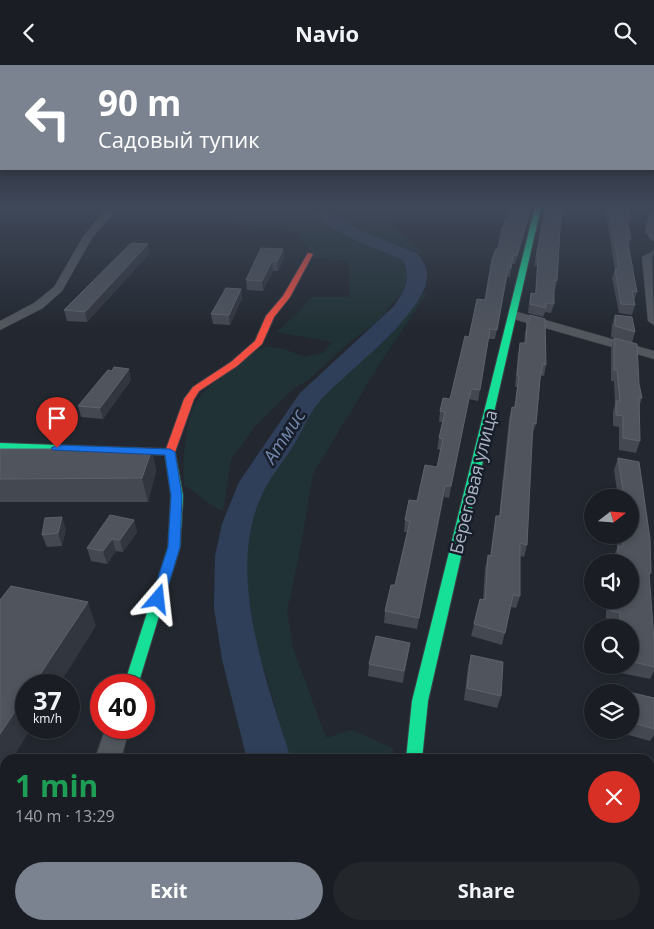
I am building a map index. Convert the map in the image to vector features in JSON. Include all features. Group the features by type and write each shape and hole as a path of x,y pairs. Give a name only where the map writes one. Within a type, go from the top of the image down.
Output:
{"street":[{"path":"0,326 31,309 57,290 82,247"},
{"name":"Береговая улица","path":"415,754 420,701 529,247"},
{"path":"654,254 647,257 654,321"},
{"path":"134,674 174,547 176,496 170,452 189,399 196,389 234,363 259,342 270,316 286,297 310,255"},
{"path":"514,315 654,355"},
{"path":"0,446 170,452"},
{"path":"110,754 114,739"}],"shaded area":[{"path":"308,247 378,247 409,261 414,271 407,287 378,321 352,340 308,380 293,389 255,426 231,460 223,511 184,485 185,445 188,425 194,406 198,399 227,371 260,349 277,347 304,357 323,353 332,342 276,332 298,313 311,297 350,297 349,261 316,258"},
{"path":"405,247 417,247 427,256"},
{"path":"427,293 378,366 313,474 287,611 293,648 326,738 352,730 392,748 395,754 289,754 265,671 251,640 242,550 251,515 268,482 275,459 286,441 305,420 320,394 348,364 371,351 390,331 418,294"}],"building":[{"path":"127,247 145,247 85,312 64,310"},
{"path":"498,247 519,247 517,256 513,255 511,268 508,268 497,330 490,329 480,390 471,389 451,486 445,486 419,618 385,611 391,585 395,585 410,521 405,520 409,500 417,501 425,465 437,467 443,439 439,438 445,412 440,411 443,398 450,399 465,336 469,337 477,299 485,300 492,259 496,249"},
{"path":"538,247 559,247 557,281 554,280 554,304 546,303 546,308 530,304 531,293 536,294 538,258 536,257"},
{"path":"616,247 629,247 637,292 632,291 635,305 621,304 615,269 619,269"},
{"path":"261,248 283,249 277,262 272,261 262,281 246,280"},
{"path":"226,288 241,289 229,315 211,314"},
{"path":"530,315 545,319 546,365 543,364 540,379 536,424 533,423 527,545 520,543 520,596 513,595 505,633 474,624 480,599 485,600 488,555 491,556 496,516 500,516 512,407 515,408 519,376 517,376 520,343 526,343 527,322 529,322"},
{"path":"615,315 632,317 635,332 615,326"},
{"path":"614,338 637,344 639,384 642,398 639,397 640,441 623,438 623,416 616,415 616,401 620,401 617,370 614,370"},
{"path":"114,367 129,369 100,408 78,406 108,370 112,371"},
{"path":"0,449 152,449 142,478 0,479"},
{"path":"618,458 639,462 650,539 651,573 649,573 654,667 639,663 639,619 620,619 620,613 611,611 611,609 639,609 639,554 618,554 618,546 623,547 623,544 639,544 639,489 623,489"},
{"path":"110,515 134,520 120,540 112,539 103,551 87,548"},
{"path":"62,517 58,533 42,535 45,518"},
{"path":"11,586 88,602 40,674 15,674 15,712 0,734 0,600"},
{"path":"376,636 410,643 404,671 369,664"},
{"path":"471,655 503,662 501,696 467,688"},
{"path":"639,694 654,698 654,729 639,725"}],"waterway":[{"name":"Атмис","path":"268,754 247,684 232,608 230,582 234,540 240,516 254,482 281,444 309,398 381,332 400,311 413,292 418,273 411,257 388,247"}],"traffic: fast":[{"path":"415,754 420,701 528,247"},
{"path":"0,446 170,452 177,496 174,547 134,674"}],"traffic: jam":[{"path":"170,452 189,399 196,389 234,364 259,342 270,316 286,297 310,254"}],"route":[{"path":"57,448 170,452 176,496 174,547 158,599"}]}
